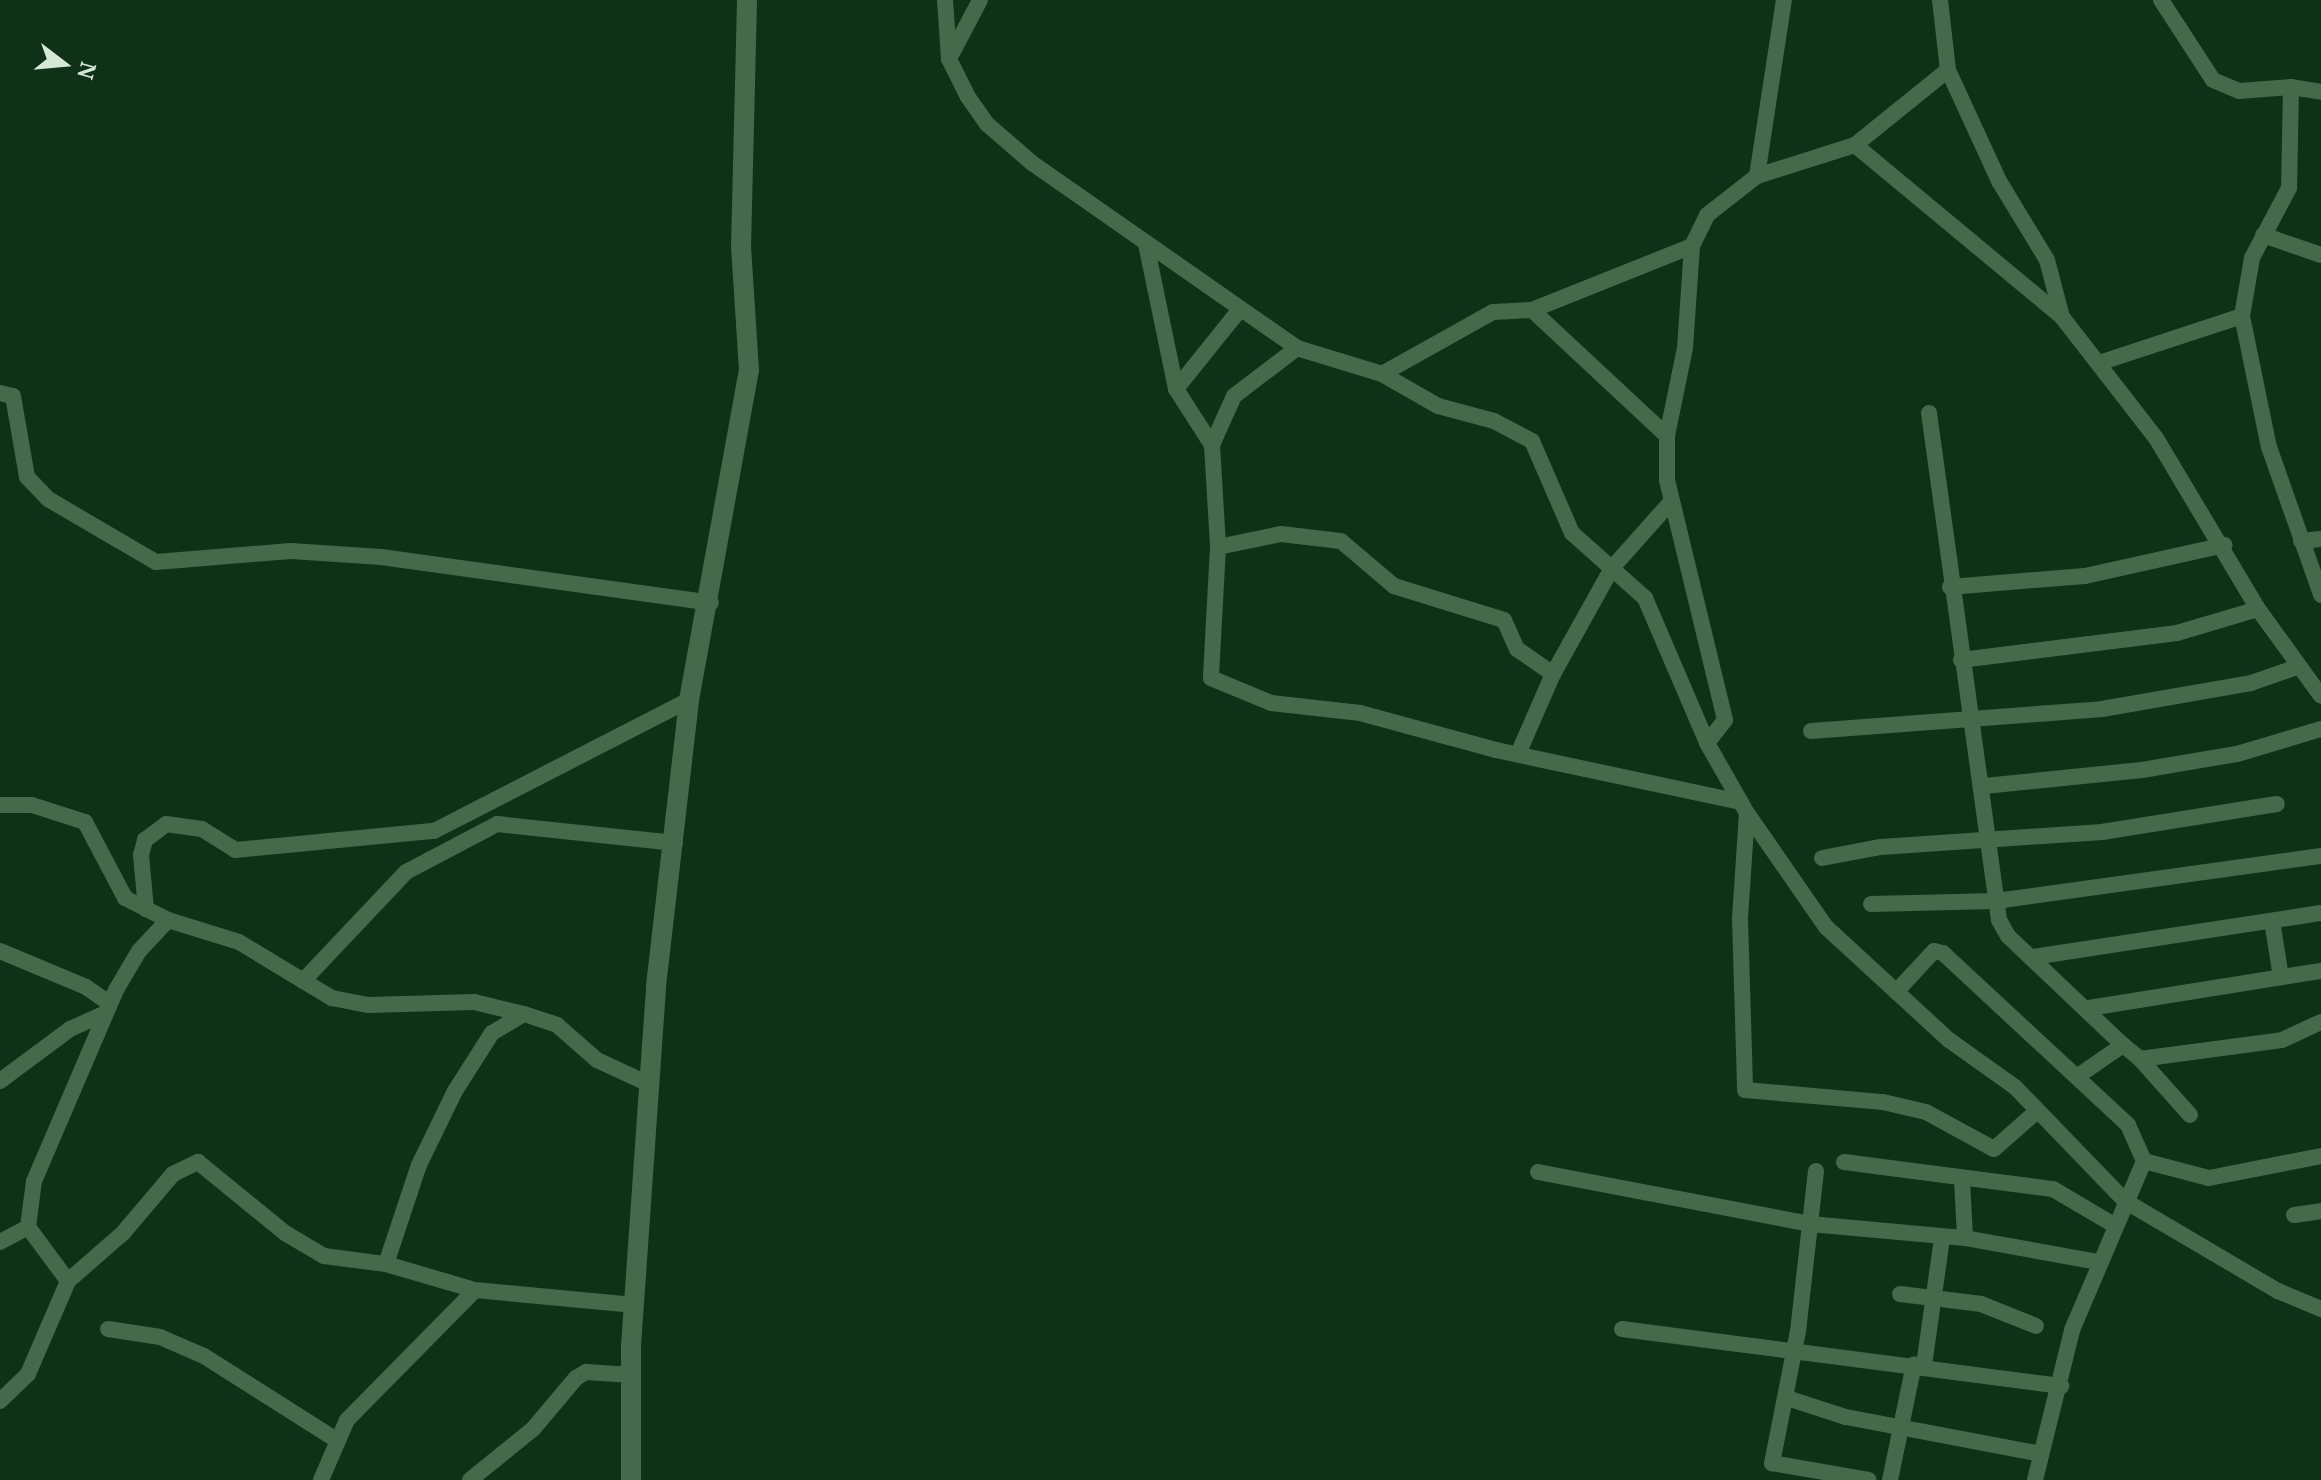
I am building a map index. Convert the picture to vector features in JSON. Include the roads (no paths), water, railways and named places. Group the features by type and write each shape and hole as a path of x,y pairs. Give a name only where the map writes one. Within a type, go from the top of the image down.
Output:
{"street":[{"path":"631,1480 634,1305 649,1084 689,700 711,603 749,370 741,247 747,0"},
{"path":"945,0 949,59 987,124 1146,244 1238,312 1297,348 1382,374 1438,406 1526,436 1572,533 1645,598 1707,743 1744,808 1809,907 1949,1040 2015,1087 2125,1201 2254,1278 2321,1309"},
{"path":"949,59 980,0"},
{"path":"1757,176 1784,0"},
{"path":"1940,0 1948,70 1999,181 2047,260 2062,317"},
{"path":"2161,0 2213,80 2239,91 2291,87 2321,92"},
{"path":"1707,743 1725,720 1670,503 1667,436 1685,348 1692,246 1707,215 1757,176 1855,145 1948,70"},
{"path":"2291,87 2289,188 2263,235 2242,316 2269,447 2321,595"},
{"path":"1855,145 2062,317 2102,362 2225,545 2258,609 2320,699"},
{"path":"2263,235 2321,255"},
{"path":"1146,244 1176,389 1212,445"},
{"path":"1382,374 1493,312 1532,310 1692,246"},
{"path":"1532,310 1667,436"},
{"path":"1176,389 1238,312"},
{"path":"2102,362 2242,316"},
{"path":"1297,348 1234,396 1212,445 1218,547 1211,678 1225,688 1294,708 1360,713 1744,808"},
{"path":"0,393 13,396 27,477 48,499 156,562 291,551 381,557 711,603"},
{"path":"1929,413 1950,587 1993,844 1996,901 2008,936 2089,1008 2190,1115"},
{"path":"1518,754 1553,674 1612,568 1670,503"},
{"path":"1218,547 1281,534 1341,541 1394,586 1504,620 1517,649 1553,674"},
{"path":"2301,541 2321,539"},
{"path":"1950,587 2085,576 2225,545"},
{"path":"1961,660 2177,633 2258,609"},
{"path":"1811,731 1972,721 2191,696 2297,667"},
{"path":"146,909 141,855 145,840 166,824 202,829 235,850 434,831 689,700"},
{"path":"1984,786 2142,770 2237,754 2321,729"},
{"path":"1822,858 1881,847 1993,844 2277,804"},
{"path":"0,805 32,805 85,822 125,898 168,920 239,942 303,981 351,1004 462,1001 524,1014 557,1025 597,1060 649,1084"},
{"path":"1744,808 1740,918 1745,1090 1883,1102 1926,1112 1994,1149 2036,1112"},
{"path":"303,981 406,872 497,824 675,843"},
{"path":"1871,904 1996,901 2321,856"},
{"path":"2033,957 2321,915"},
{"path":"68,1281 28,1227 34,1181 108,1008 139,951 168,920"},
{"path":"2272,921 2281,977"},
{"path":"0,951 86,987 108,1008"},
{"path":"1896,992 1934,951 1943,953 2128,1125 2144,1161 2114,1225 2072,1330 2061,1386 2035,1480"},
{"path":"2089,1008 2321,971"},
{"path":"0,1081 70,1029 108,1008"},
{"path":"386,1264 419,1165 455,1091 492,1033 524,1014"},
{"path":"2140,1059 2282,1040 2321,1022"},
{"path":"2078,1076 2123,1045"},
{"path":"2144,1161 2209,1178 2321,1156"},
{"path":"0,1401 28,1374 68,1281 123,1233 173,1174 198,1162 296,1241 352,1264 386,1264 475,1290 634,1305"},
{"path":"1844,1162 1962,1180 2053,1189 2114,1225"},
{"path":"1816,1171 1795,1348 1773,1468 1869,1480"},
{"path":"1538,1172 1810,1224 1942,1239 1965,1238 2099,1262"},
{"path":"1962,1180 1965,1238"},
{"path":"2294,1215 2321,1211"},
{"path":"0,1242 28,1227"},
{"path":"1890,1480 1898,1425 1919,1365 1934,1298 1942,1239"},
{"path":"321,1480 335,1439 382,1378 475,1290"},
{"path":"1900,1294 1981,1304 2036,1326"},
{"path":"108,1329 136,1330 194,1351 335,1439"},
{"path":"1622,1329 1795,1348 2061,1386"},
{"path":"470,1480 533,1429 576,1378 586,1372 632,1375"},
{"path":"1787,1398 1846,1417 2041,1454"}]}
